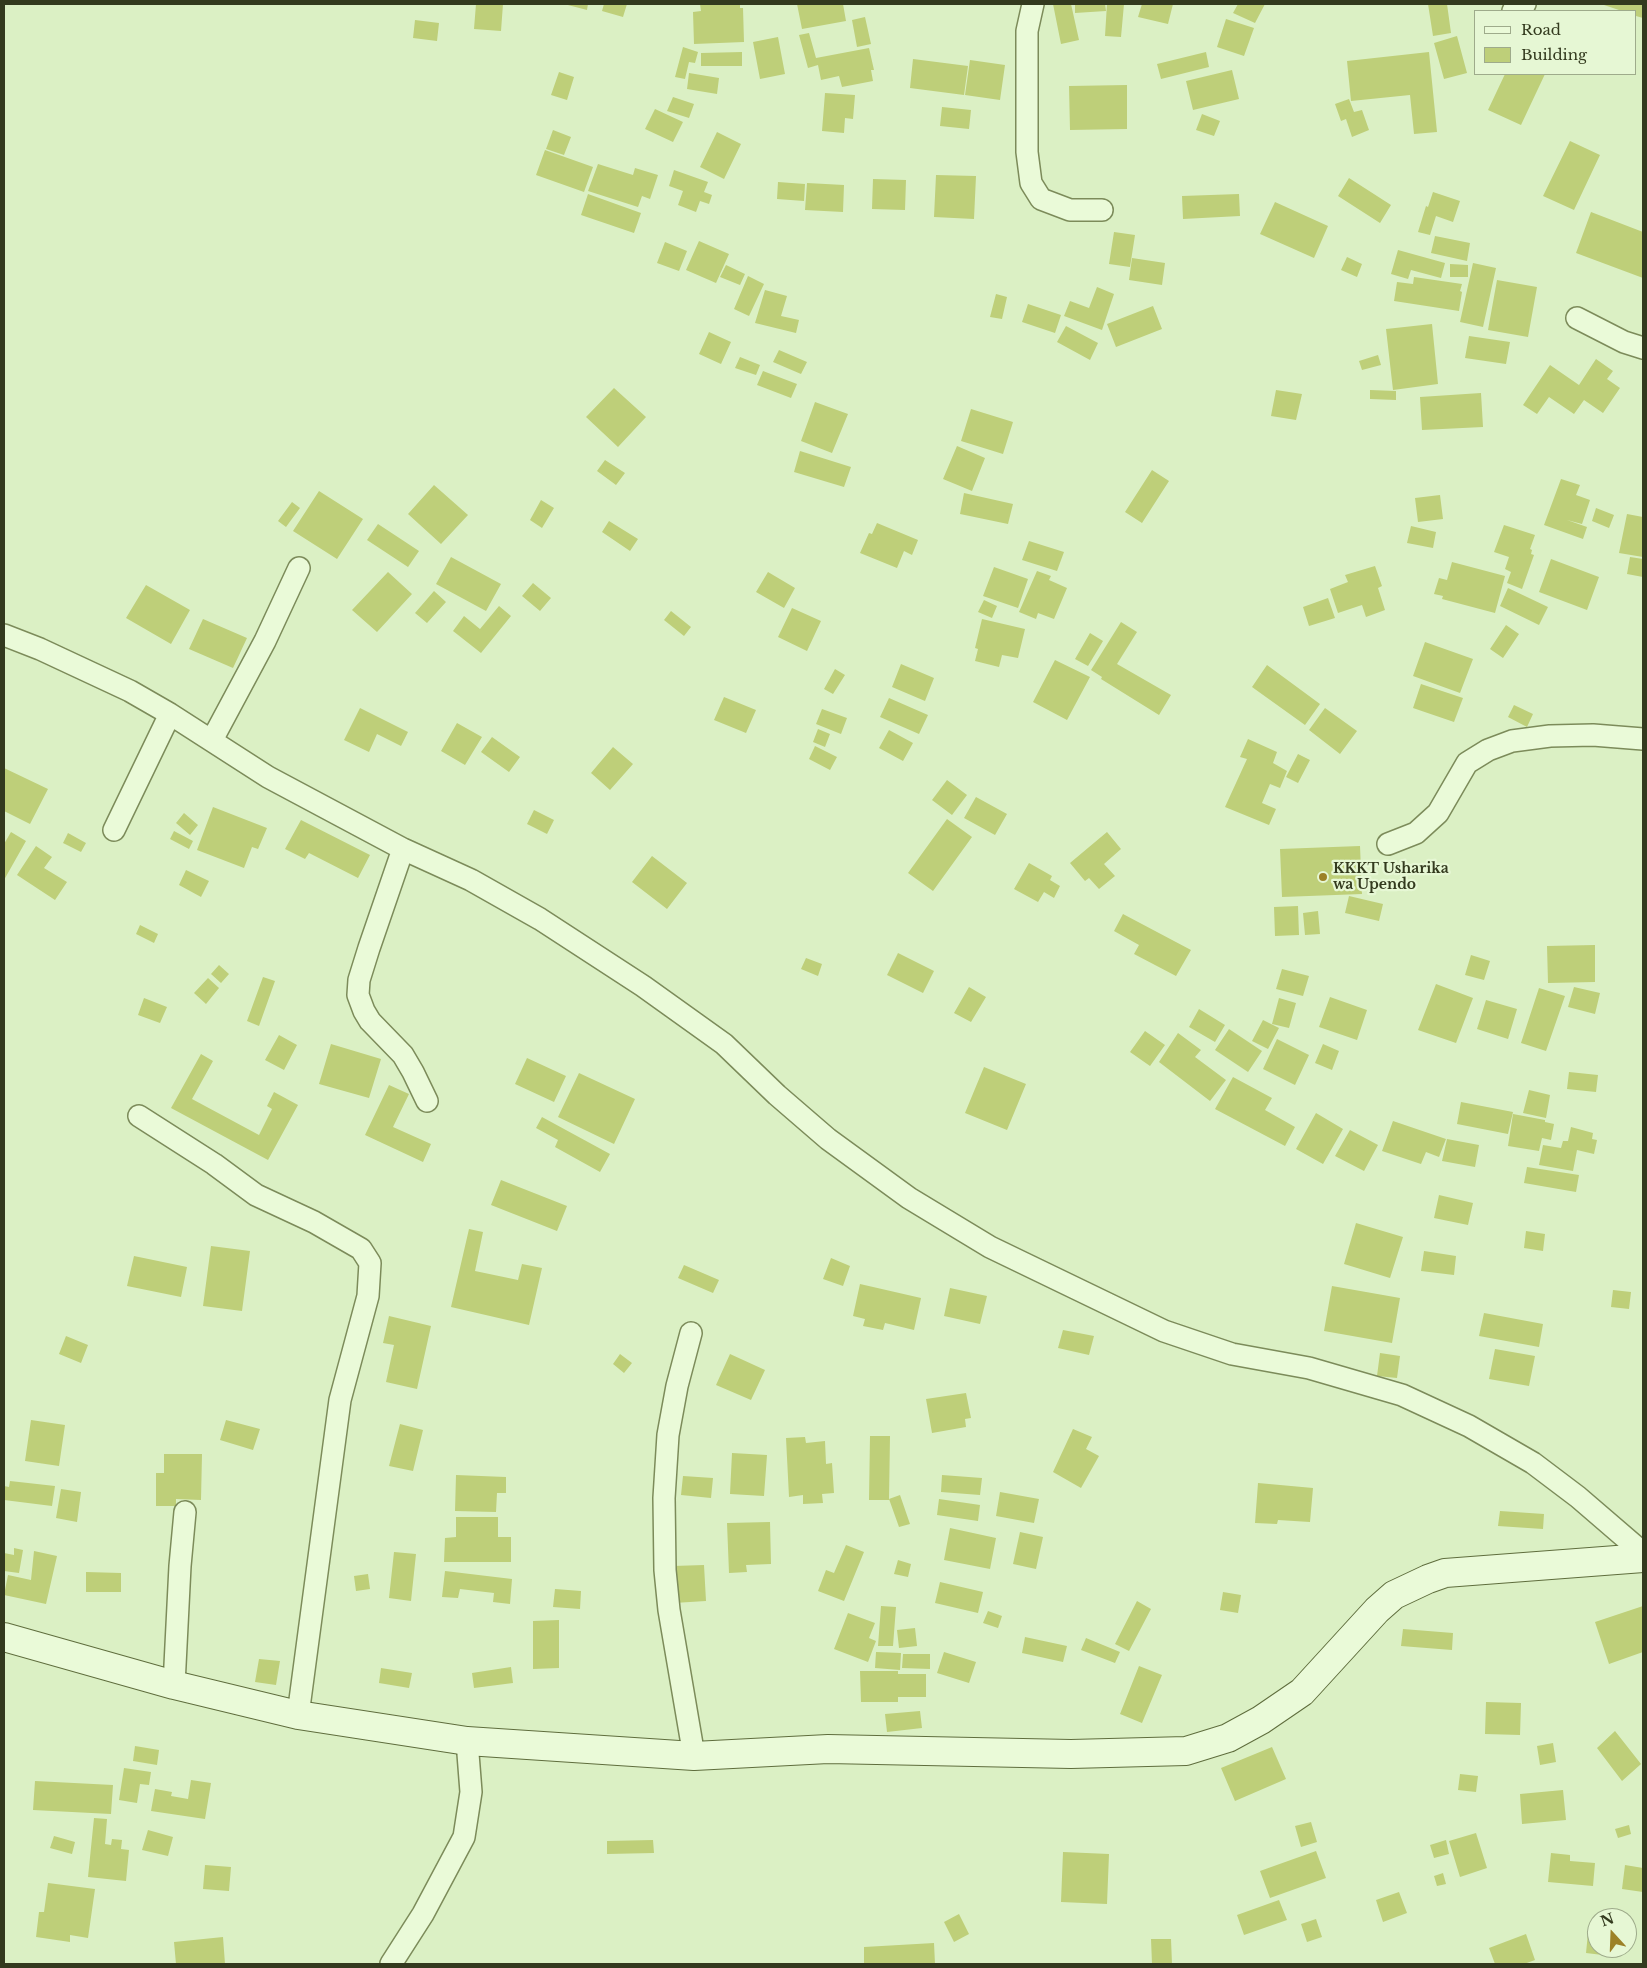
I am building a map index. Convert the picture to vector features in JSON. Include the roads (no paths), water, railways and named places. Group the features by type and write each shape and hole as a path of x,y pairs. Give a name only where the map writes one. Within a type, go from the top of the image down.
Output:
{"street":[{"path":"1033,4 1027,31 1027,152 1031,183 1040,199 1070,210 1102,210"},
{"path":"1515,10 1526,4"},
{"path":"1577,318 1624,342 1643,348"},
{"path":"212,740 264,641 299,568"},
{"path":"4,635 40,649 130,691 212,740 268,777 404,849 470,880 540,919 643,986 724,1044 777,1095 828,1139 909,1198 990,1247 1164,1331 1232,1354 1309,1368 1402,1395 1469,1426 1533,1463 1578,1497 1643,1553"},
{"path":"114,830 170,714"},
{"path":"1388,844 1416,833 1438,813 1467,763 1488,750 1512,741 1550,736 1593,735 1643,739"},
{"path":"404,849 359,980 358,995 370,1021 403,1056 427,1102"},
{"path":"139,1116 214,1164 256,1195 314,1222 361,1249 370,1263 368,1296 340,1400 298,1715"},
{"path":"691,1332 677,1386 668,1435 664,1498 665,1570 669,1610 694,1756"},
{"path":"174,1685 180,1566 185,1512"},
{"path":"4,1637 174,1685 298,1715 466,1741 694,1756 828,1749 1071,1754 1186,1751 1228,1738 1261,1720 1302,1692 1377,1610 1394,1596 1428,1579 1445,1573 1643,1558"},
{"path":"391,1964 423,1914 464,1837 472,1792 466,1741"}],"place":[{"name":"KKKT Usharika wa Upendo","path":"1323,877"}]}
